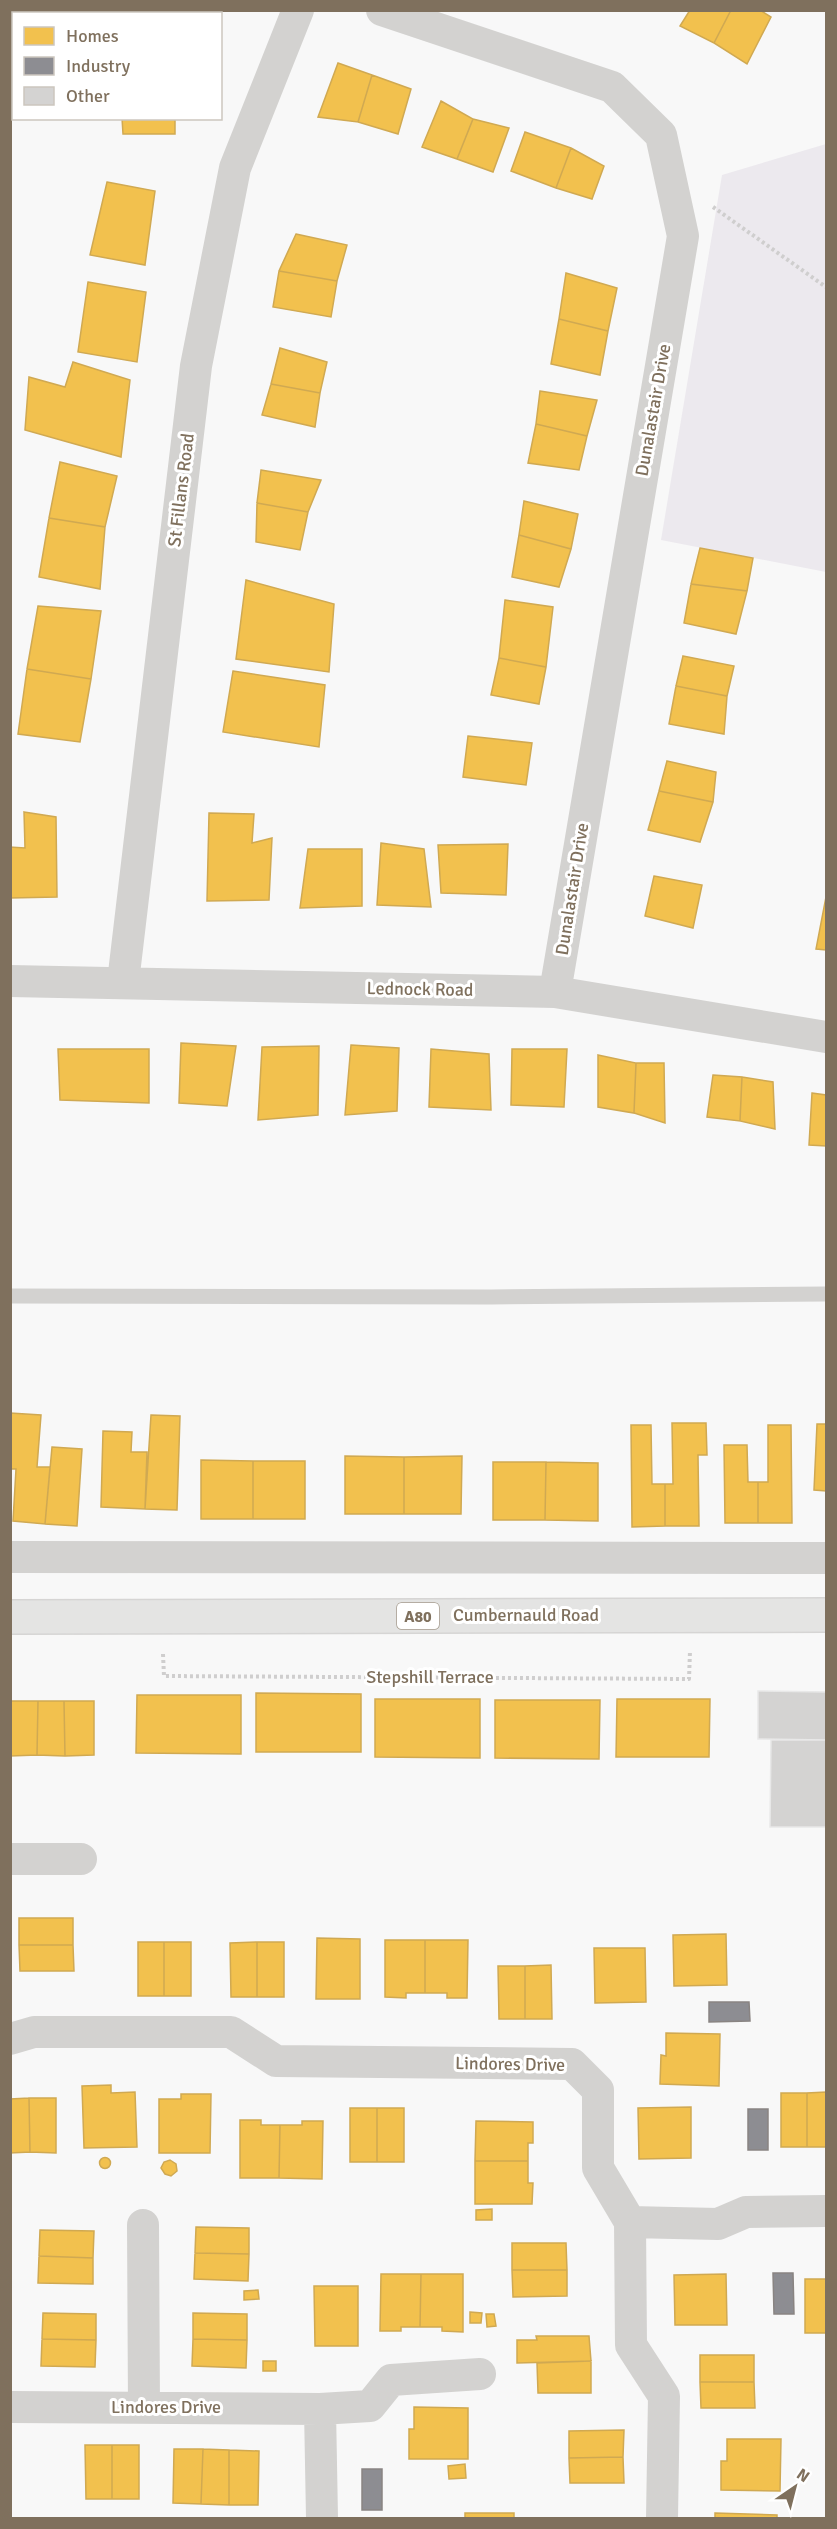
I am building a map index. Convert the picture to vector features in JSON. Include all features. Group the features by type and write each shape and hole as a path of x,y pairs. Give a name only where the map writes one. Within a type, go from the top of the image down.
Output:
{"main road":[{"name":"Cumbernauld Road","path":"10,1617 826,1615"}],"street":[{"name":"St Fillans Road","path":"123,982 196,366 236,168 298,10"},
{"name":"Dunalastair Drive","path":"382,10 612,87 661,135 683,236 555,992"},
{"name":"Lednock Road","path":"10,981 555,992 826,1036"},
{"path":"10,1557 826,1558"},
{"path":"10,1859 81,1859"},
{"name":"Lindores Drive","path":"10,2039 34,2032 231,2032 276,2061 572,2064 598,2090 598,2168 630,2222"},
{"path":"662,2518 664,2396 631,2345 630,2222 718,2224 746,2212 826,2211"},
{"path":"143,2225 144,2407"},
{"name":"Lindores Drive","path":"10,2408 320,2409 370,2406 391,2380 480,2374"},
{"path":"320,2409 322,2518"}],"lane":[{"path":"10,1296 491,1297 826,1294"}],"path":[{"path":"669,170 725,216 826,287"},
{"name":"Stepshill Terrace","path":"161,1617 164,1676 689,1679 691,1615"}],"shaded area":[{"path":"826,144 826,572 661,540 722,175"}],"building: Homes":[{"path":"690,10 731,10 714,43 680,26"},
{"path":"731,10 760,10 771,17 747,64 714,43"},
{"path":"338,63 372,75 358,122 318,117"},
{"path":"372,75 411,89 398,134 358,122"},
{"path":"441,101 473,119 457,159 422,147"},
{"path":"473,119 509,128 493,172 457,159"},
{"path":"122,120 175,120 175,134 123,134"},
{"path":"525,132 571,148 556,188 511,171"},
{"path":"571,148 604,166 592,199 556,188"},
{"path":"107,182 155,191 145,265 90,255"},
{"path":"296,234 347,245 337,281 279,271"},
{"path":"279,271 337,281 331,317 273,307"},
{"path":"566,273 617,288 608,331 559,319"},
{"path":"88,282 146,292 137,362 78,352"},
{"path":"559,319 608,331 600,375 551,364"},
{"path":"280,348 327,362 320,393 271,384"},
{"path":"73,362 130,380 121,457 25,430 29,377 65,387"},
{"path":"271,384 320,393 315,427 262,415"},
{"path":"540,391 597,400 587,436 536,424"},
{"path":"536,424 587,436 579,470 528,463"},
{"path":"60,462 117,476 105,527 49,518"},
{"path":"261,470 321,480 308,512 257,503"},
{"path":"524,501 578,514 571,549 519,535"},
{"path":"257,503 308,512 300,550 256,542"},
{"path":"49,518 105,527 100,589 39,577"},
{"path":"519,535 571,549 559,587 512,577"},
{"path":"700,548 753,558 747,591 691,584"},
{"path":"246,580 334,604 329,672 236,659"},
{"path":"691,584 747,591 736,634 684,623"},
{"path":"505,600 553,607 546,667 499,658"},
{"path":"38,606 101,611 91,679 27,669"},
{"path":"683,656 734,666 727,696 676,686"},
{"path":"499,658 546,667 539,704 491,695"},
{"path":"27,669 91,679 80,742 18,734"},
{"path":"233,671 325,685 319,747 223,732"},
{"path":"676,686 727,696 724,734 669,724"},
{"path":"468,736 532,743 526,785 463,777"},
{"path":"667,761 716,772 713,802 659,791"},
{"path":"659,791 713,802 700,842 648,830"},
{"path":"24,812 56,817 57,897 10,898 10,847 25,848"},
{"path":"209,813 254,814 252,843 272,838 269,900 207,901"},
{"path":"381,843 424,849 431,907 377,905"},
{"path":"508,844 506,895 441,893 438,845"},
{"path":"308,849 362,849 362,906 300,908"},
{"path":"654,876 702,885 693,928 645,916"},
{"path":"826,897 826,950 816,949"},
{"path":"181,1043 236,1046 227,1106 179,1103"},
{"path":"351,1045 399,1048 397,1111 345,1115"},
{"path":"319,1046 318,1115 258,1120 262,1047"},
{"path":"58,1049 149,1049 149,1103 60,1100"},
{"path":"431,1049 489,1054 491,1110 429,1107"},
{"path":"512,1049 567,1049 564,1107 511,1105"},
{"path":"598,1055 636,1063 634,1113 598,1107"},
{"path":"636,1063 664,1063 665,1123 634,1113"},
{"path":"713,1075 742,1077 740,1121 707,1117"},
{"path":"742,1077 773,1082 775,1129 740,1121"},
{"path":"812,1093 826,1095 826,1146 809,1145"},
{"path":"10,1413 41,1415 37,1467 50,1467 45,1524 13,1521 16,1469 10,1469"},
{"path":"151,1415 180,1416 177,1510 145,1509"},
{"path":"672,1423 706,1423 707,1455 698,1455 699,1526 665,1526 665,1484 673,1484"},
{"path":"817,1424 826,1424 826,1491 814,1490"},
{"path":"631,1425 651,1425 652,1484 665,1484 665,1526 632,1527"},
{"path":"768,1425 791,1425 792,1523 758,1523 758,1482 768,1482"},
{"path":"103,1431 132,1432 131,1452 147,1452 145,1509 101,1507"},
{"path":"724,1445 747,1445 748,1482 758,1482 758,1523 725,1523"},
{"path":"52,1447 82,1449 77,1526 45,1524"},
{"path":"345,1456 404,1457 404,1514 345,1514"},
{"path":"462,1456 461,1514 404,1514 404,1457"},
{"path":"201,1460 253,1461 253,1519 201,1519"},
{"path":"253,1461 305,1461 305,1519 253,1519"},
{"path":"493,1462 546,1462 545,1520 493,1520"},
{"path":"546,1462 598,1463 598,1521 545,1520"},
{"path":"256,1693 361,1694 361,1752 256,1752"},
{"path":"137,1695 241,1695 241,1754 136,1753"},
{"path":"375,1699 480,1699 480,1758 375,1757"},
{"path":"617,1699 710,1699 709,1757 616,1757"},
{"path":"495,1700 600,1700 599,1759 495,1758"},
{"path":"10,1701 38,1701 37,1755 10,1756"},
{"path":"38,1701 64,1701 65,1756 37,1755"},
{"path":"64,1701 94,1701 94,1755 65,1756"},
{"path":"19,1918 73,1918 73,1945 19,1945"},
{"path":"726,1934 727,1985 674,1986 673,1935"},
{"path":"317,1938 360,1939 360,1999 316,1999"},
{"path":"385,1940 425,1940 425,1993 406,1993 406,1998 385,1997"},
{"path":"425,1940 468,1940 467,1998 447,1998 447,1993 425,1993"},
{"path":"138,1942 164,1942 164,1996 138,1996"},
{"path":"164,1942 191,1942 191,1996 164,1996"},
{"path":"257,1942 284,1942 284,1997 257,1997"},
{"path":"257,1942 257,1997 231,1997 230,1943"},
{"path":"19,1945 73,1945 74,1971 20,1971"},
{"path":"594,1948 645,1948 646,2002 595,2003"},
{"path":"551,1965 552,2019 525,2019 525,1966"},
{"path":"498,1966 525,1966 525,2019 499,2019"},
{"path":"666,2033 720,2034 719,2086 660,2084 661,2055 666,2056"},
{"path":"111,2085 111,2093 135,2092 137,2147 84,2148 82,2086"},
{"path":"826,2092 826,2147 807,2147 807,2093"},
{"path":"781,2093 807,2093 807,2147 781,2147"},
{"path":"181,2094 211,2094 210,2153 159,2153 159,2099 181,2099"},
{"path":"29,2098 56,2098 56,2153 30,2152"},
{"path":"29,2098 30,2152 10,2153 10,2099"},
{"path":"691,2107 691,2158 639,2159 638,2108"},
{"path":"350,2108 377,2108 377,2162 350,2162"},
{"path":"377,2108 404,2108 404,2162 377,2162"},
{"path":"240,2120 261,2120 261,2125 280,2125 279,2178 240,2178"},
{"path":"302,2121 323,2121 322,2179 279,2178 280,2125 302,2125"},
{"path":"476,2121 533,2122 533,2143 528,2143 528,2161 475,2161"},
{"path":"105,2157 111,2163 105,2169 99,2163"},
{"path":"170,2160 176,2164 177,2171 171,2176 165,2174 161,2168 164,2162"},
{"path":"475,2161 528,2161 528,2183 533,2183 532,2204 475,2204"},
{"path":"492,2209 492,2220 476,2220 476,2210"},
{"path":"196,2227 249,2228 249,2254 195,2253"},
{"path":"40,2230 94,2231 93,2258 39,2256"},
{"path":"512,2243 566,2243 567,2270 512,2270"},
{"path":"195,2253 249,2254 248,2281 194,2279"},
{"path":"39,2256 93,2258 93,2284 38,2283"},
{"path":"512,2270 567,2270 567,2296 513,2297"},
{"path":"381,2274 421,2274 420,2327 401,2327 401,2331 380,2331"},
{"path":"421,2274 463,2274 463,2332 442,2331 442,2327 420,2327"},
{"path":"726,2274 727,2325 675,2325 674,2275"},
{"path":"805,2279 826,2279 826,2333 805,2333"},
{"path":"314,2286 358,2286 358,2346 315,2346"},
{"path":"258,2290 259,2299 244,2300 244,2291"},
{"path":"470,2312 482,2313 481,2323 470,2323"},
{"path":"43,2313 96,2314 96,2340 42,2339"},
{"path":"193,2313 247,2314 247,2340 193,2339"},
{"path":"486,2314 494,2314 496,2326 487,2327"},
{"path":"536,2336 589,2336 591,2361 517,2363 517,2340 537,2340"},
{"path":"42,2339 96,2340 95,2367 41,2366"},
{"path":"193,2339 247,2340 246,2368 192,2366"},
{"path":"700,2355 754,2355 754,2382 700,2382"},
{"path":"263,2361 276,2361 276,2371 263,2371"},
{"path":"591,2361 591,2393 538,2393 537,2363"},
{"path":"700,2382 754,2382 755,2408 701,2408"},
{"path":"414,2407 468,2408 468,2459 409,2459 409,2429 414,2429"},
{"path":"624,2430 623,2457 569,2458 569,2431"},
{"path":"727,2439 781,2439 780,2491 721,2490 721,2461 727,2461"},
{"path":"85,2445 112,2445 112,2499 86,2499"},
{"path":"112,2445 139,2445 139,2499 112,2499"},
{"path":"174,2449 203,2449 201,2504 173,2503"},
{"path":"203,2449 229,2450 229,2505 201,2504"},
{"path":"229,2450 259,2451 258,2505 229,2505"},
{"path":"623,2457 624,2483 570,2483 569,2458"},
{"path":"465,2464 466,2478 449,2479 448,2466"},
{"path":"465,2513 514,2513 514,2518 465,2518"},
{"path":"715,2513 777,2515 777,2518 715,2518"}],"building: Industry":[{"path":"709,2002 749,2002 750,2021 709,2022"},
{"path":"748,2109 768,2109 768,2150 748,2150"},
{"path":"773,2273 793,2273 794,2314 774,2314"},
{"path":"362,2469 382,2469 382,2510 362,2510"}],"building: Other":[{"path":"758,1691 826,1692 826,1740 758,1739"},
{"path":"771,1740 826,1740 826,1827 770,1827"}]}
